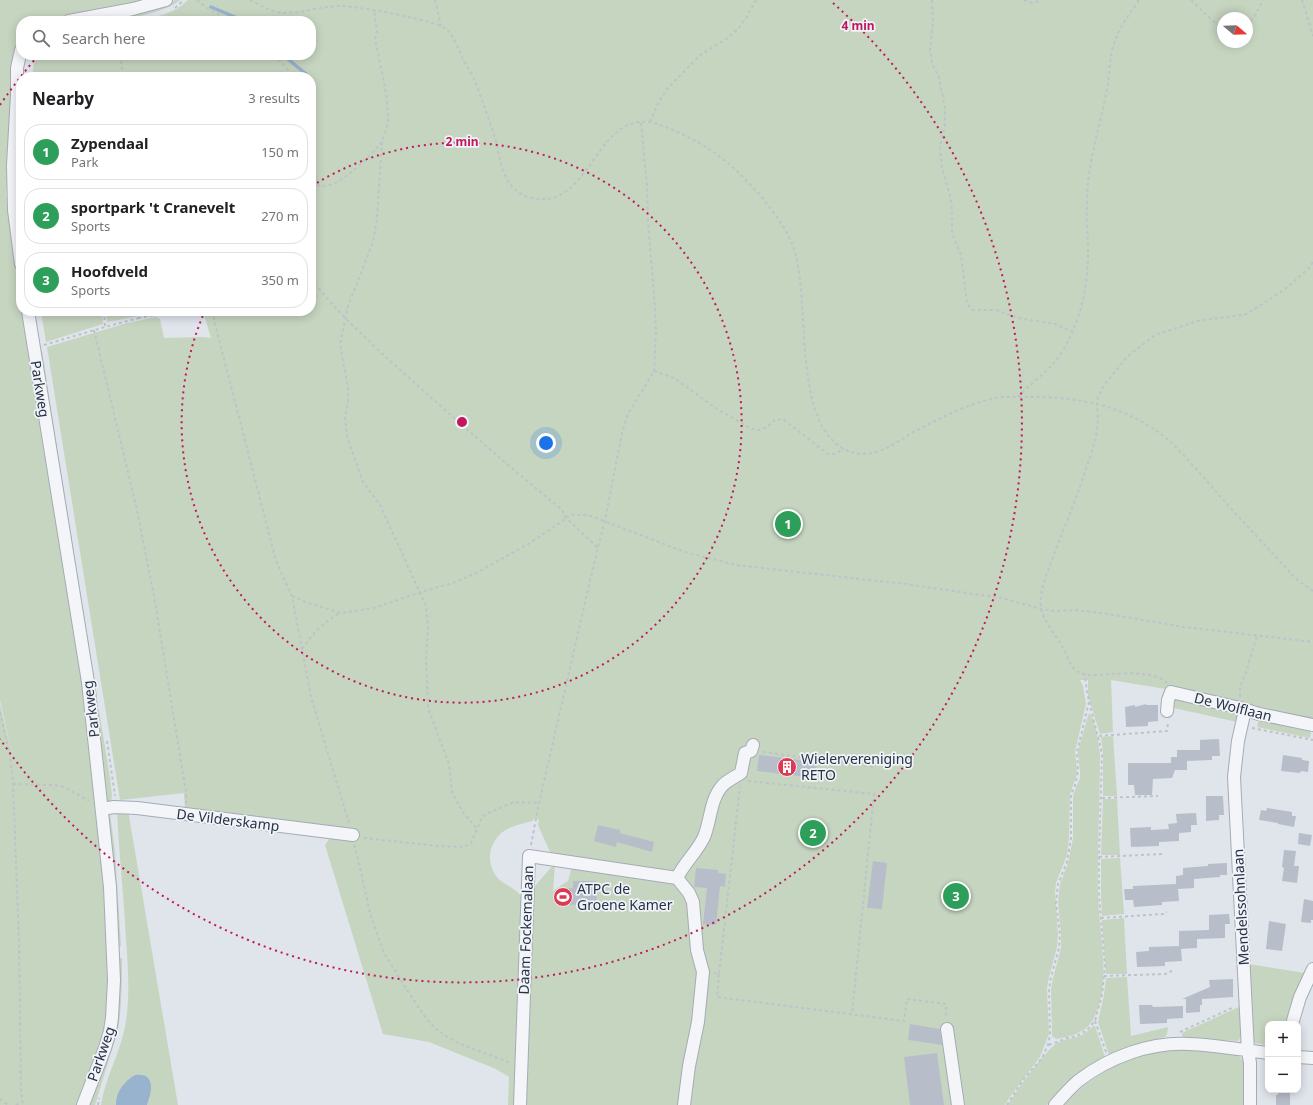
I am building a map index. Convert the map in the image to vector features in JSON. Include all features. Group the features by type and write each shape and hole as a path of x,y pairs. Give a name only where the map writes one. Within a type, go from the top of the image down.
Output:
{"street":[{"path":"96,16 138,8 166,0"},
{"path":"17,72 19,60"},
{"path":"16,153 13,192 16,219"},
{"name":"Parkweg","path":"29,316 80,625 88,682 111,902 114,960 114,1005 110,1031 105,1048 83,1105"},
{"path":"1167,711 1168,700 1171,692"},
{"name":"De Wolflaan","path":"1171,692 1313,725"},
{"name":"Mendelssohnlaan","path":"1242,709 1242,725 1238,741 1234,777 1248,1051 1250,1063 1250,1105"},
{"path":"684,1105 689,1066 698,1022 702,972 696,950 693,902 689,893 677,878 681,869 696,851 704,837 718,792 724,784 738,778 741,773 745,753 752,748"},
{"name":"De Vilderskamp","path":"102,809 114,807 137,808 353,835"},
{"name":"Daam Fockemalaan","path":"520,1105 529,856 677,878"},
{"path":"1293,1021 1300,997 1313,968"},
{"path":"947,1028 958,1105"},
{"path":"1055,1105 1078,1081 1110,1062 1132,1052 1150,1047 1169,1044 1188,1044 1265,1053"},
{"path":"1301,1056 1313,1058"}],"path":[{"path":"197,0 221,16"},
{"path":"250,0 277,12 283,13 339,6 359,8 441,26 450,33 474,79 496,141 505,174 510,184 526,197 537,199 559,195 573,185 585,172 608,140 618,130 629,124 650,122 699,142 728,163 763,199 785,231 793,246 801,290 805,351 810,392 817,415 825,433 835,444 859,455 873,454 957,411 992,398 1068,398 1097,404 1138,420 1169,441 1295,578 1313,591"},
{"path":"435,0 441,26"},
{"path":"650,122 658,103 668,88 700,55 726,39 738,29 756,0"},
{"path":"932,0 933,23 930,49 932,63 940,78 945,108 945,127 940,146 942,168 950,196 952,210 952,232 961,255 967,304 973,310 996,310 1018,318 1055,324 1073,332"},
{"path":"1024,0 1032,3 1042,0"},
{"path":"1018,397 1050,367 1073,332 1080,312 1084,295 1088,251 1087,201 1093,149 1116,36 1139,0"},
{"path":"1191,0 1217,24"},
{"path":"1253,18 1263,0"},
{"path":"1302,0 1313,36"},
{"path":"374,11 377,31 375,38 384,86 388,121 382,142 377,219 373,242 352,293 345,316 340,344 348,389 348,402 345,416 347,437 363,482 380,505 421,592 426,606 428,628 426,658 428,708 448,764 452,792 462,812 477,829"},
{"path":"121,60 122,72"},
{"path":"279,60 290,72"},
{"path":"529,856 539,803 612,487 622,433 628,414 654,371 656,332 655,307 648,236 647,186 641,122"},
{"path":"316,185 330,185 340,180 356,168 382,142"},
{"path":"1171,692 1169,685 1162,679 1144,674 1085,675 1074,670 1063,646 1041,609 1041,596 1048,569 1096,438 1098,397 1109,378 1128,356 1155,335 1198,321 1247,314 1285,289 1309,268 1313,262"},
{"path":"316,284 345,316 396,366 520,476 560,508 565,517 598,547"},
{"path":"104,316 105,326"},
{"path":"34,349 105,326 150,316"},
{"path":"214,316 276,561 292,596 311,697 353,835 354,847 370,913 384,953 416,1004 430,1023 444,1036 460,1044 522,1067"},
{"path":"94,330 151,580 186,792"},
{"path":"654,371 674,378 717,409 752,429 760,430 767,427 776,419 784,420 828,454 834,454 844,449"},
{"path":"302,649 312,634 330,619 341,613 374,608 456,582 480,571 530,543 564,520 565,517 573,515 588,515 685,552 736,564 905,584 1002,598 1041,609 1102,613 1184,627 1313,642"},
{"path":"292,596 308,603 341,613"},
{"path":"1242,709 1239,690 1257,636"},
{"path":"1048,1045 1077,1036 1087,1030 1095,1021 1102,994 1105,966 1101,918 1099,857 1102,798 1102,755 1099,736 1089,702 1085,675"},
{"path":"1007,1105 1022,1081 1042,1058 1048,1045 1050,1034 1049,989 1059,948 1058,884 1066,862 1071,838 1071,794 1076,786 1078,771 1077,752 1089,702"},
{"path":"1099,736 1167,731 1169,715 1167,711"},
{"path":"0,712 10,755 13,784 19,950 22,1105"},
{"path":"1242,725 1313,740"},
{"path":"752,748 875,767"},
{"path":"738,778 741,784 717,997 904,1021 907,999 946,1004 947,1028"},
{"path":"738,778 874,794 852,1014"},
{"path":"13,784 54,785 64,787 89,801"},
{"path":"1102,798 1158,796"},
{"path":"353,835 359,837 457,848 464,847 471,843 482,817 499,807 514,802 539,803"},
{"path":"1099,857 1162,854"},
{"path":"1101,918 1162,914 1167,912"},
{"path":"1104,976 1165,974 1172,971"},
{"path":"714,974 719,974"},
{"path":"1176,1033 1246,1001"},
{"path":"1095,1021 1110,1062"},
{"path":"0,1099 8,1105"},
{"path":"16,1105 22,1101"}],"green space":[{"path":"0,0 150,0 98,11 61,16 16,16 16,46 11,67 12,96 6,198 9,201 16,254 16,316 25,316 83,683 105,886 110,979 105,1030 78,1105 0,1105 0,704 14,763 0,700"},
{"path":"175,0 180,0 162,10 140,16 117,16 167,4"},
{"path":"188,0 1313,0 1313,719 1166,689 1111,680 1113,732 1100,734 1088,696 1088,680 1080,680 1083,686 1086,704 1075,752 1077,771 1070,794 1067,855 1056,883 1055,893 1058,934 1057,947 1047,988 1049,1034 1040,1057 1005,1105 524,1105 532,896 534,887 555,863 553,891 568,881 574,860 554,855 550,852 538,825 539,819 533,819 533,821 505,830 495,841 490,854 490,862 496,876 503,883 515,890 521,896 523,901 516,1105 508,1105 509,1077 496,1069 429,1042 383,1034 325,845 332,835 185,809 184,793 120,800 47,347 127,323 156,317 160,319 164,338 211,338 204,316 316,316 316,72 33,72 34,60 316,60 316,16 158,16 171,12 183,5"},
{"path":"42,316 102,316 103,324 46,342"},
{"path":"106,316 139,316 107,322"},
{"path":"39,351 42,351 57,447 55,448"},
{"path":"59,460 97,695 94,695 57,461"},
{"path":"1175,698 1235,710 1238,717 1237,722 1174,708 1172,706"},
{"path":"96,710 99,710 110,778 112,796 111,803 109,804 106,801"},
{"path":"1089,713 1094,721 1100,755 1098,895 1103,957 1102,989 1099,1004 1091,1023 1078,1033 1056,1039 1052,1036 1051,989 1061,948 1058,902 1060,884 1068,863 1073,838 1073,795 1080,778 1078,752"},
{"path":"1259,719 1311,730 1310,738 1257,727"},
{"path":"1113,736 1117,796 1103,796 1103,755 1101,737"},
{"path":"1103,799 1117,799 1120,855 1101,855"},
{"path":"128,810 178,1105 147,1105 150,1098 135,1075 121,1088 117,1096 116,1105 101,1105 106,1084 124,1032 127,1011 127,959 117,812"},
{"path":"110,813 115,851 121,946 118,946 108,816"},
{"path":"1120,858 1124,914 1102,916 1101,859"},
{"path":"1124,918 1127,974 1106,974 1102,920"},
{"path":"119,958 122,958 122,976 118,1030 95,1105 88,1105"},
{"path":"1249,964 1305,973 1295,995 1288,1021 1265,1021 1265,1045 1255,1043 1253,1039"},
{"path":"1127,977 1131,1036 1168,1027 1167,1034 1165,1037 1131,1046 1109,1055 1098,1022 1106,978"},
{"path":"1241,1006 1243,1029 1238,1041 1184,1038 1182,1036 1182,1033"},
{"path":"1095,1026 1105,1057 1074,1078 1047,1105 1008,1105 1031,1072 1052,1047 1057,1043 1083,1034"},
{"path":"1167,1050 1188,1050 1237,1055 1245,1064 1245,1105 1064,1105 1074,1094 1111,1068 1138,1057"}],"water":[{"path":"135,1075 142,1075 146,1077 151,1084 147,1105 116,1105 117,1096 121,1088"}],"building":[{"path":"1146,704 1158,705 1158,721 1148,722 1148,726 1126,727 1125,707 1135,705 1135,707"},
{"path":"1219,739 1220,756 1212,756 1212,760 1187,761 1187,770 1175,770 1172,778 1153,779 1152,795 1135,795 1134,785 1128,785 1128,763 1171,763 1171,757 1177,757 1177,750 1200,750 1200,740"},
{"name":"Wielervereniging RETO","path":"759,755 817,762 815,778 757,771"},
{"path":"1283,755 1302,758 1302,760 1309,761 1308,772 1301,771 1300,773 1281,771"},
{"path":"1206,796 1223,796 1224,815 1219,815 1219,820 1206,821"},
{"path":"1267,808 1292,812 1292,816 1296,816 1294,827 1259,820 1261,810 1266,811"},
{"path":"1196,813 1197,825 1191,825 1191,832 1179,833 1179,841 1159,842 1159,846 1131,847 1130,828 1151,827 1151,830 1169,829 1168,824 1177,823 1176,814"},
{"path":"598,825 620,830 620,833 654,842 652,852 617,842 616,847 594,841"},
{"path":"1299,833 1312,835 1310,846 1298,844"},
{"path":"1284,850 1296,851 1294,866 1299,866 1297,883 1282,881"},
{"path":"873,861 887,863 882,909 867,908"},
{"path":"1227,863 1227,875 1194,879 1194,888 1178,889 1179,901 1162,902 1162,905 1134,907 1133,900 1125,900 1124,889 1133,889 1133,886 1176,884 1176,876 1183,875 1183,868"},
{"path":"696,868 718,870 718,873 726,874 725,887 720,886 716,925 703,924 707,888 694,887"},
{"path":"573,881 596,881 597,904 561,905 560,889 573,888"},
{"path":"1304,899 1313,901 1313,920 1311,920 1311,923 1301,922"},
{"path":"1229,914 1230,924 1225,924 1225,938 1197,939 1197,948 1181,949 1182,961 1165,962 1165,966 1137,967 1136,952 1149,951 1149,947 1179,946 1179,931 1209,930 1209,915"},
{"path":"1269,921 1286,924 1282,951 1266,949"},
{"path":"1233,979 1233,997 1202,999 1200,1012 1186,1013 1186,999 1182,999 1210,987 1209,980"},
{"path":"1139,1005 1152,1005 1153,1007 1183,1006 1183,1018 1167,1019 1167,1023 1140,1024"},
{"path":"910,1024 940,1029 942,1045 908,1040"},
{"path":"937,1053 944,1105 910,1105 904,1057"},
{"path":"1278,1093 1290,1093 1290,1105 1276,1105 1276,1095 1278,1095"}],"waterway":[{"path":"211,7 233,16"},
{"path":"289,60 304,72"}],"place":[{"name":"Zypendaal","path":"788,524"},
{"name":"Wielervereniging RETO","path":"787,767"},
{"name":"sportpark 't Cranevelt","path":"813,833"},
{"name":"Hoofdveld","path":"956,896"},
{"name":"ATPC de Groene Kamer","path":"563,897"}]}
